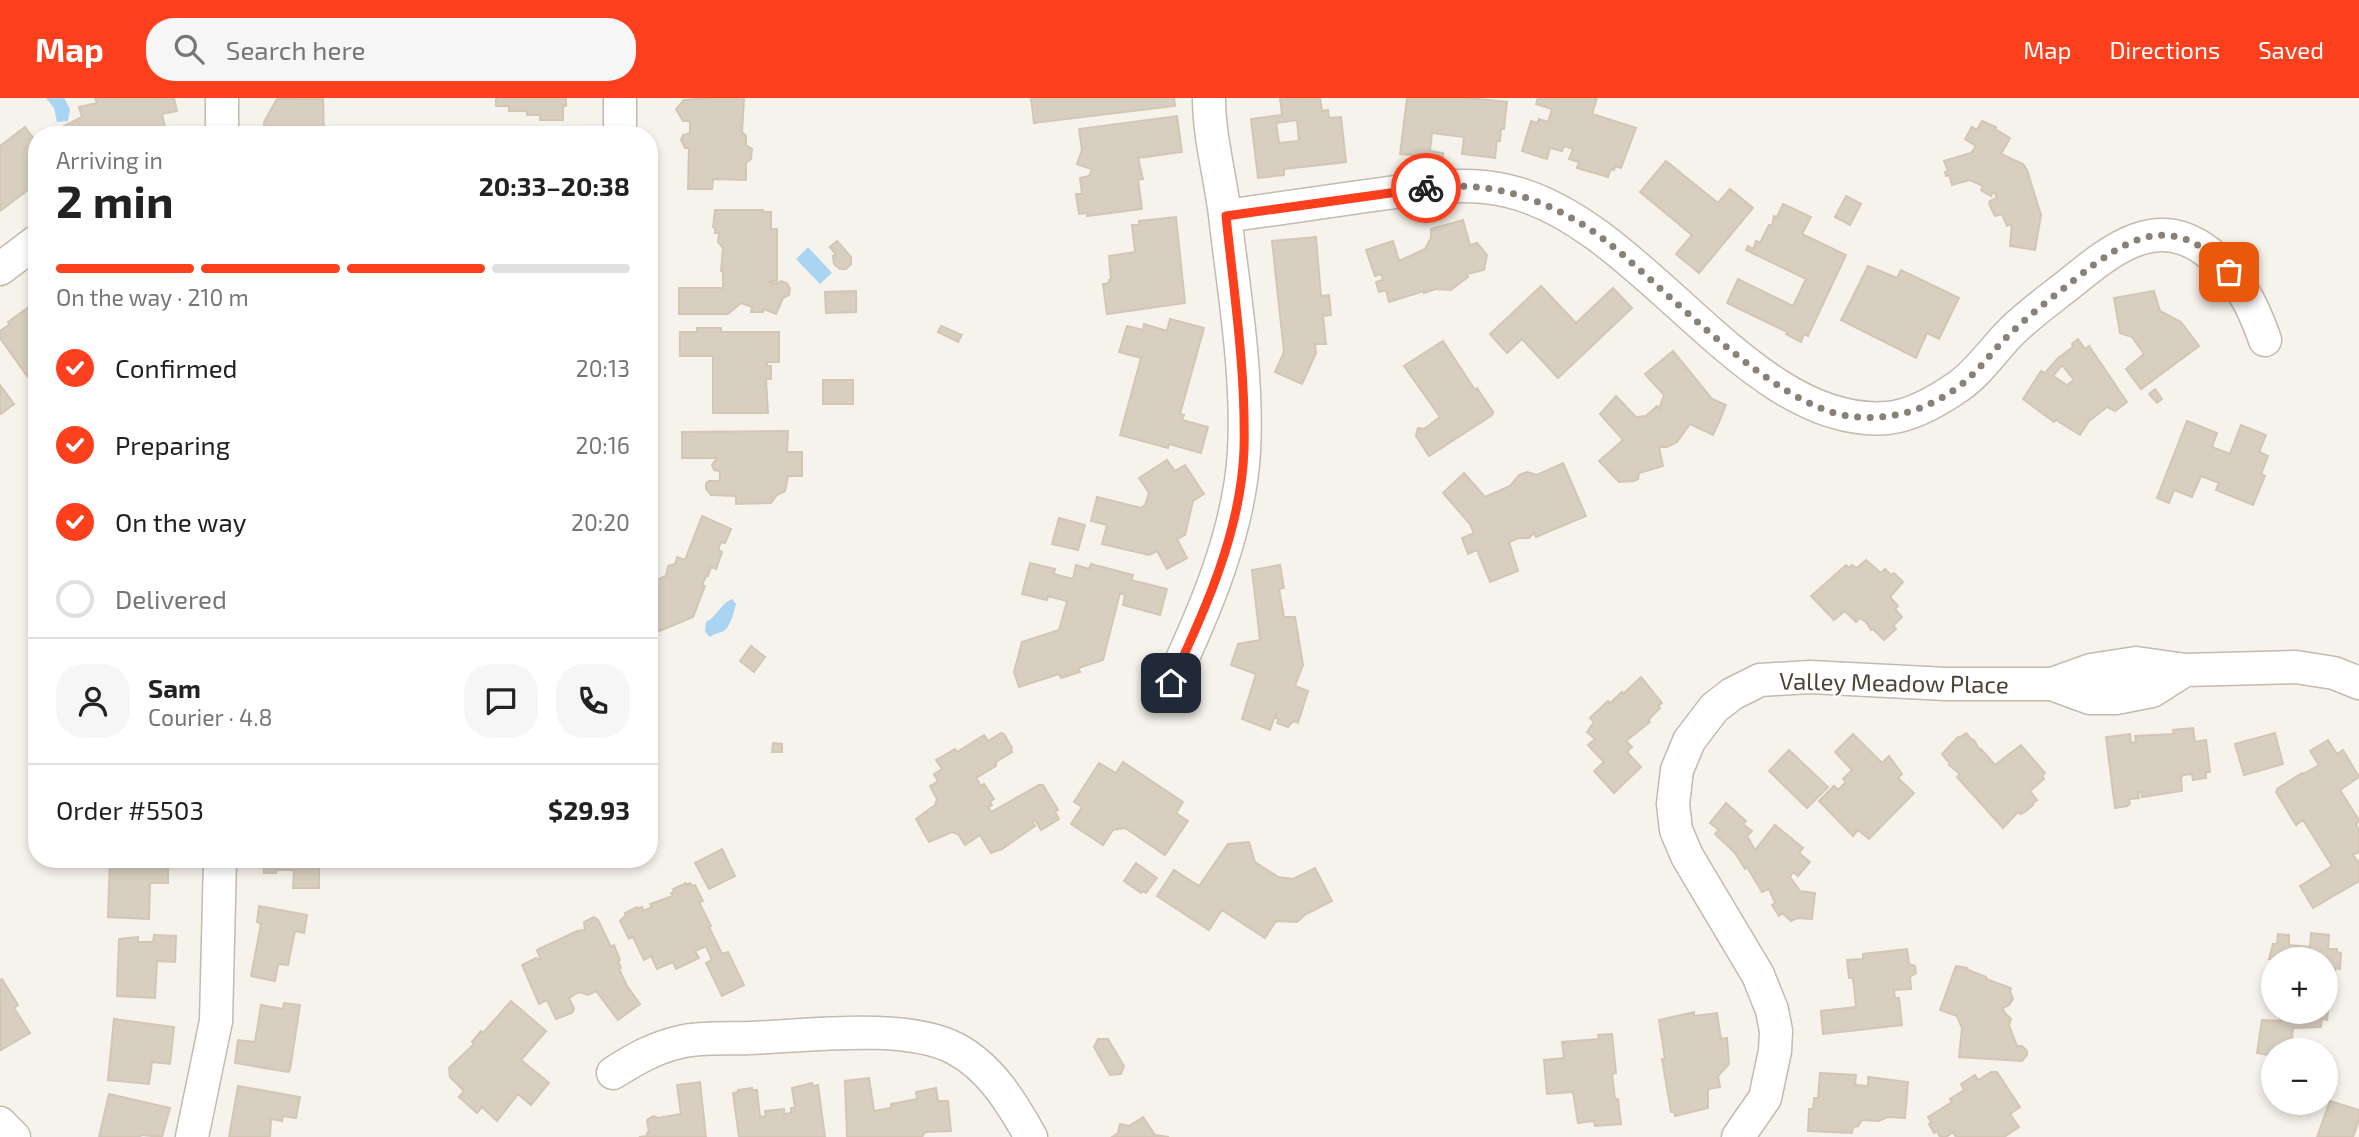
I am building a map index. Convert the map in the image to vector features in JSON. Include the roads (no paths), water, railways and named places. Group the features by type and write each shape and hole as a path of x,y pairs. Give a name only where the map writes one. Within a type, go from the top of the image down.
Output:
{"street":[{"path":"222,98 222,126"},
{"path":"620,98 620,126"},
{"path":"1171,683 1191,640 1224,550 1238,497 1244,451 1242,372 1226,216 1209,119 1209,98"},
{"path":"1226,216 1434,187 1480,186 1509,191 1552,207 1589,228 1754,369 1815,405 1847,416 1888,418 1919,409 1962,384 2013,330 2104,256 2128,241 2150,236 2173,236 2198,244 2218,260 2239,283 2254,307 2264,340"},
{"path":"0,269 28,249"},
{"name":"Valley Meadow Place","path":"1738,1137 1765,1098 1775,1051 1776,1031 1772,1010 1758,975 1692,865 1676,830 1673,804 1677,770 1689,741 1714,708 1732,694 1760,680 1810,677 1946,684 2052,684 2090,698 2104,683 2136,663 2185,670 2296,667 2334,673 2359,683"},
{"path":"192,1137 216,1021 220,868"},
{"path":"613,1073 643,1054 682,1041 869,1033 932,1039 955,1048 979,1064 1012,1104 1031,1137"},
{"path":"0,1123 14,1137"}],"water":[{"path":"46,98 64,98 70,109 68,121 57,122 54,108"},
{"path":"808,247 832,273 820,284 796,259"},
{"path":"732,599 736,604 729,624 725,630 710,637 705,632 706,622"}]}
